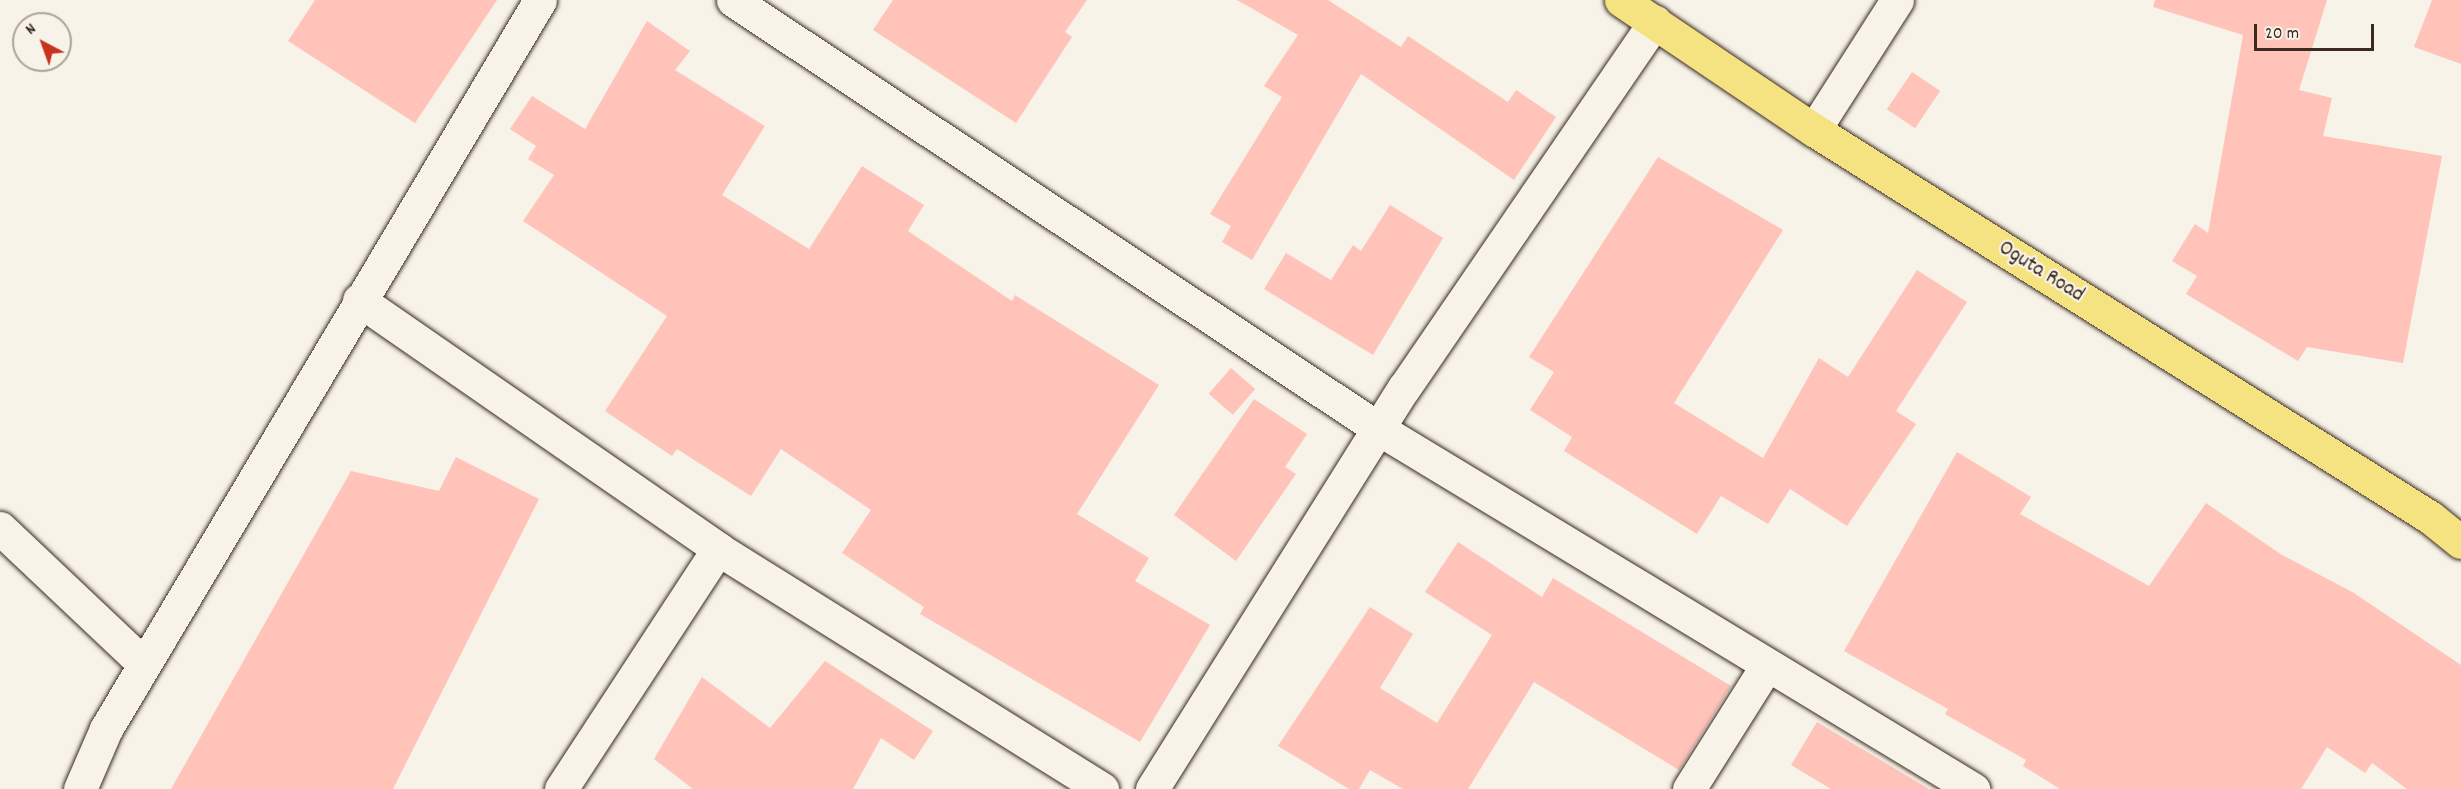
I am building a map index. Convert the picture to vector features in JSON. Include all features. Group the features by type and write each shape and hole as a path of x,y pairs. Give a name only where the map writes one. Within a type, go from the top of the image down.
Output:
{"main road":[{"name":"Oguta Road","path":"1622,0 1814,130 2411,505 2461,542"}],"street":[{"path":"80,789 106,729 359,300 540,0"},
{"path":"733,0 1378,429 1973,789"},
{"path":"1814,130 1897,0"},
{"path":"1152,789 1378,429 1655,22"},
{"path":"359,300 718,549 1102,789"},
{"path":"0,528 144,664"},
{"path":"561,789 718,549"},
{"path":"1689,789 1767,665"}],"building":[{"path":"315,0 497,0 415,123 288,41"},
{"path":"893,0 1087,0 1065,32 1072,37 1016,123 873,30"},
{"path":"1237,0 1328,0 1401,47 1408,36 1508,102 1516,90 1556,117 1514,180 1361,74 1252,260 1222,242 1231,226 1210,214 1282,97 1264,86 1298,35"},
{"path":"2155,0 2327,0 2299,90 2332,98 2323,136 2442,156 2403,363 2307,347 2298,361 2186,294 2197,276 2172,261 2195,224 2208,233 2243,35 2153,7"},
{"path":"2432,0 2461,0 2461,64 2414,47"},
{"path":"647,21 690,51 675,70 765,126 722,195 809,249 862,166 924,205 908,231 1012,301 1015,295 1159,385 1077,514 1149,558 1135,581 1210,625 1140,742 920,614 924,607 842,553 871,510 781,449 751,496 677,449 672,456 605,411 667,316 523,221 554,175 528,159 536,146 510,129 532,96 585,129"},
{"path":"1912,72 1940,91 1915,128 1887,109"},
{"path":"1658,157 1783,230 1674,403 1763,458 1819,358 1848,377 1917,270 1967,302 1896,411 1916,424 1847,526 1790,489 1768,524 1721,496 1697,534 1564,451 1572,437 1530,410 1554,372 1529,357"},
{"path":"1390,205 1443,238 1373,355 1264,289 1286,253 1331,280 1353,245 1361,251"},
{"path":"1231,368 1255,389 1233,415 1209,394"},
{"path":"1254,399 1307,434 1285,467 1296,474 1236,561 1174,515"},
{"path":"1957,452 2031,497 2020,514 2149,586 2206,503 2282,555 2354,593 2461,665 2461,789 2407,789 2372,763 2365,773 2327,747 2301,789 2060,789 2023,766 2026,760 1945,714 1948,709 1844,651"},
{"path":"456,457 539,499 393,789 171,789 351,471 439,491"},
{"path":"1458,542 1542,597 1553,578 1731,686 1679,770 1534,682 1468,789 1403,789 1370,770 1359,789 1349,789 1278,746 1370,607 1413,634 1380,688 1437,723 1492,635 1425,592"},
{"path":"825,661 933,731 914,760 881,738 853,789 693,789 654,759 702,677 770,728"},
{"path":"1817,722 1929,789 1831,789 1791,765"}]}
